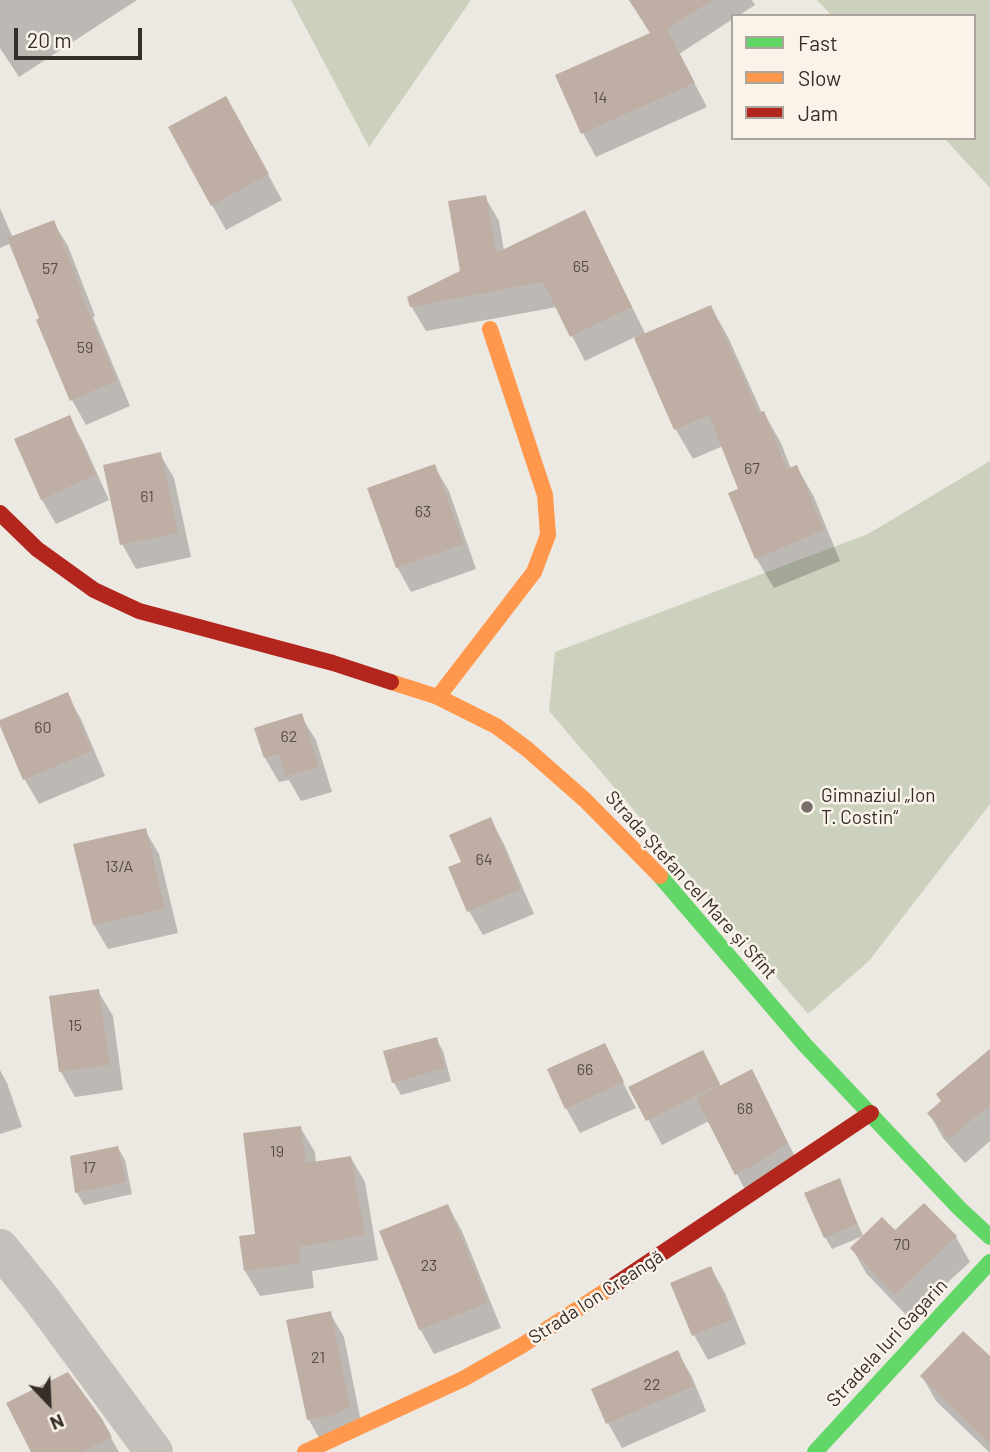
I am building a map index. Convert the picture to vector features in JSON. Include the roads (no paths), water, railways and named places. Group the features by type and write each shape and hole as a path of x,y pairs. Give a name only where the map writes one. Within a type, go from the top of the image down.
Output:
{"street":[{"path":"438,697 534,572 548,535 544,495 490,329"},
{"name":"Strada Ștefan cel Mare și Sfînt","path":"0,513 37,549 94,590 139,611 333,663 438,697 496,726 527,749 585,800 645,859 806,1045 959,1208 990,1237"},
{"name":"Strada Ion Creangă","path":"305,1452 463,1379 521,1346 871,1113"},
{"path":"1,1252 42,1300 154,1452"},
{"name":"Stradela Iuri Gagarin","path":"815,1452 990,1262"}],"place":[{"name":"Gimnaziul „Ion T. Costin“","path":"807,807"}]}
